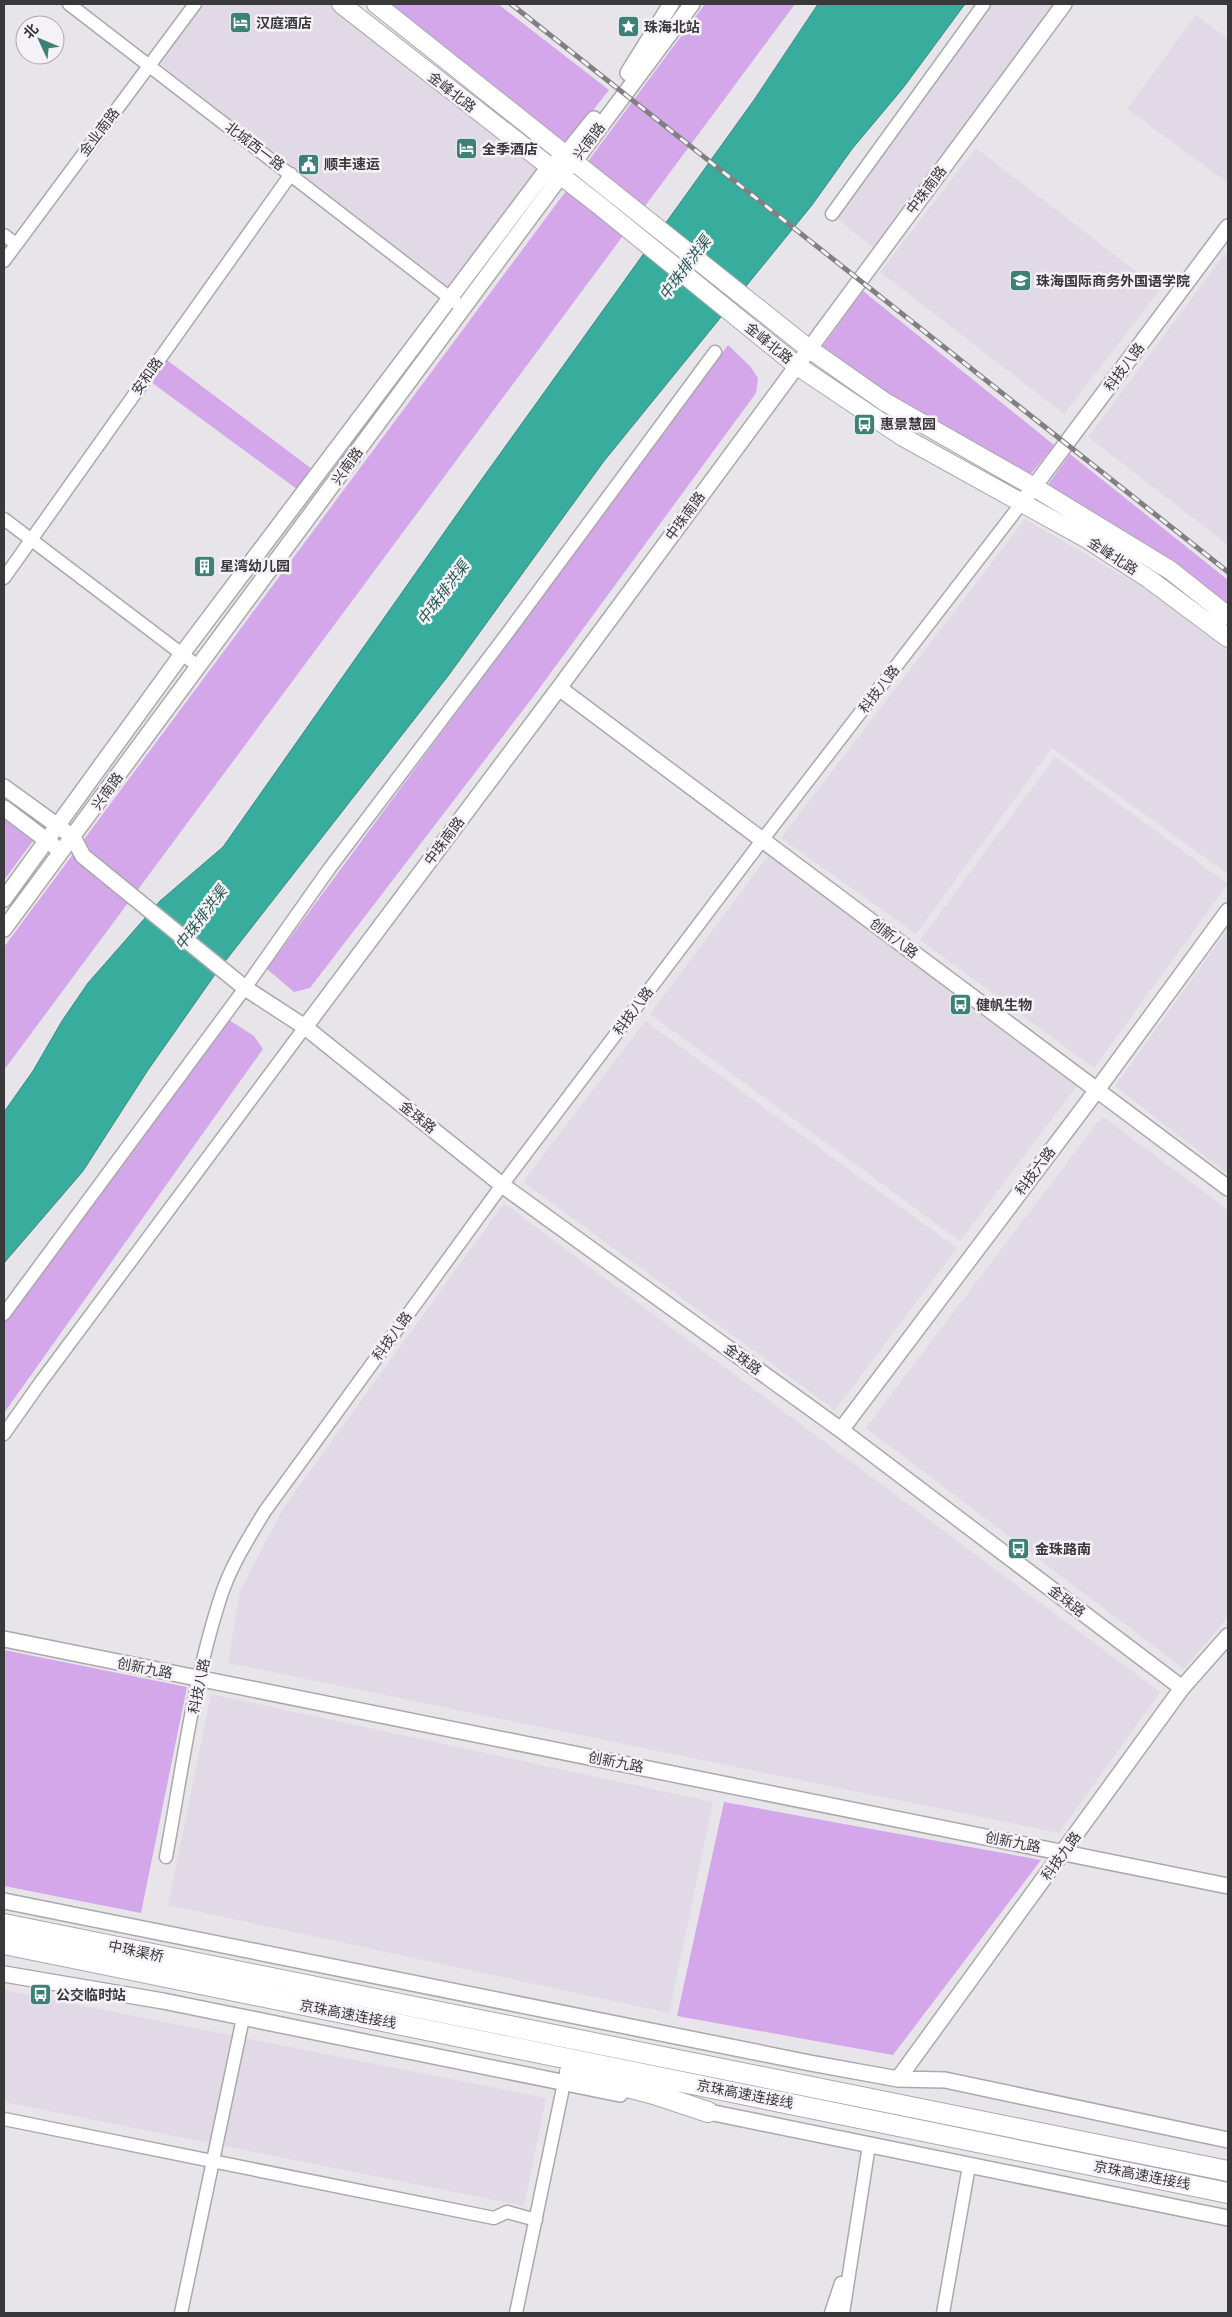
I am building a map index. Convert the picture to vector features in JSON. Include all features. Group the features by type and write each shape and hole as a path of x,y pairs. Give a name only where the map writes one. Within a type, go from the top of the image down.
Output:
{"highway":[{"name":"中珠渠桥","path":"4,1924 268,1978"},
{"name":"中珠渠桥","path":"4,1944 261,1996"},
{"name":"京珠高速连接线","path":"268,1978 1228,2171"},
{"name":"京珠高速连接线","path":"261,1996 1228,2193"},
{"path":"510,2047 564,2070 654,2094 708,2112"}],"main road":[{"name":"金峰北路","path":"341,4 600,206 796,365 903,437 1095,544 1149,579 1228,638"},
{"name":"金峰北路","path":"376,4 808,348 885,402 1034,487 1170,570 1228,616"}],"street":[{"name":"北城西一路","path":"69,4 463,308"},
{"name":"金业南路","path":"4,261 195,4"},
{"name":"兴南路","path":"570,159 638,59 670,4"},
{"name":"兴南路","path":"4,899 182,654 451,299 554,172 570,159 692,4"},
{"path":"832,214 984,4"},
{"name":"中珠南路","path":"305,1027 560,688 808,348 1064,4"},
{"name":"兴南路","path":"4,929 463,308 554,172"},
{"name":"安和路","path":"4,578 291,174"},
{"path":"4,235 16,244"},
{"name":"科技八路","path":"166,1857 199,1679 220,1598 238,1555 265,1511 502,1185 763,839 1226,237"},
{"path":"4,1314 246,988 330,869 509,631 714,352"},
{"path":"4,519 198,667"},
{"name":"创新八路","path":"560,688 1228,1188"},
{"path":"4,787 73,837 83,856"},
{"path":"4,808 62,852 83,856"},
{"name":"金珠路","path":"83,856 246,988 305,1027 502,1185 841,1430 1182,1688"},
{"name":"科技六路","path":"841,1430 1097,1090 1228,911"},
{"path":"4,1434 305,1027"},
{"name":"科技九路","path":"898,2079 1065,1852 1182,1688 1228,1636"},
{"name":"创新九路","path":"4,1639 1228,1886"},
{"path":"4,1901 810,2064 898,2079 945,2080 1228,2140"},
{"path":"4,1974 163,2001 1228,2218"},
{"path":"181,2313 243,2018"},
{"path":"516,2313 564,2083"},
{"path":"4,2119 213,2163 494,2218 507,2212 536,2220"},
{"path":"843,2313 869,2145"},
{"path":"943,2313 969,2166"},
{"path":"831,2313 851,2252"}],"shaded area":[{"path":"202,4 331,4 541,169 452,290 159,63"},
{"path":"387,4 498,4 609,90 564,147"},
{"path":"705,4 795,4 4,1070 4,947"},
{"path":"993,4 1053,4 873,247 837,219"},
{"path":"1196,15 1228,39 1228,183 1127,109"},
{"name":"珠海国际商务外国语学院","path":"976,148 1160,290 1064,414 880,272"},
{"path":"1225,254 1228,256 1228,545 1088,437"},
{"path":"863,291 1054,445 1031,474 885,393 823,346"},
{"path":"728,345 750,366 758,378 756,393 533,697 310,988 294,992 267,969"},
{"path":"167,360 312,469 297,489 151,382"},
{"path":"1070,454 1228,580 1228,606 1047,486"},
{"path":"1025,519 1149,591 1228,651 1228,874 1052,748 916,934 781,838"},
{"path":"1055,757 1228,884 1094,1068 920,940"},
{"path":"4,818 33,841 4,880"},
{"path":"768,856 1077,1086 960,1241 650,1014"},
{"path":"1228,929 1228,1174 1115,1086"},
{"path":"229,1020 254,1036 263,1049 4,1413 4,1323"},
{"path":"645,1021 957,1248 835,1410 523,1182"},
{"path":"1102,1116 1228,1210 1228,1617 1184,1669 866,1428"},
{"path":"504,1203 1160,1692 1059,1833 228,1663 240,1591 284,1507"},
{"path":"4,1650 187,1687 141,1913 4,1886"},
{"path":"211,1694 713,1802 669,2013 168,1905"},
{"path":"724,1802 1041,1860 893,2055 677,2016"},
{"path":"4,1990 546,2098 524,2206 4,2102"}],"water":[{"name":"中珠排洪渠","path":"818,4 965,4 903,88 852,149 812,205 604,461 448,676 216,973 148,1070 83,1171 4,1263 4,1112 33,1071 62,1021 88,983 160,901 223,847 472,493 754,100"}],"railway":[{"path":"511,4 1228,572"}],"place":[{"name":"汉庭酒店","path":"240,23"},
{"name":"珠海北站","path":"628,27"},
{"name":"全季酒店","path":"466,149"},
{"name":"顺丰速运","path":"308,164"},
{"name":"珠海国际商务外国语学院","path":"1020,281"},
{"name":"惠景慧园","path":"864,424"},
{"name":"星湾幼儿园","path":"204,566"},
{"name":"健帆生物","path":"960,1005"},
{"name":"金珠路南","path":"1019,1549"},
{"name":"公交临时站","path":"40,1995"}]}
